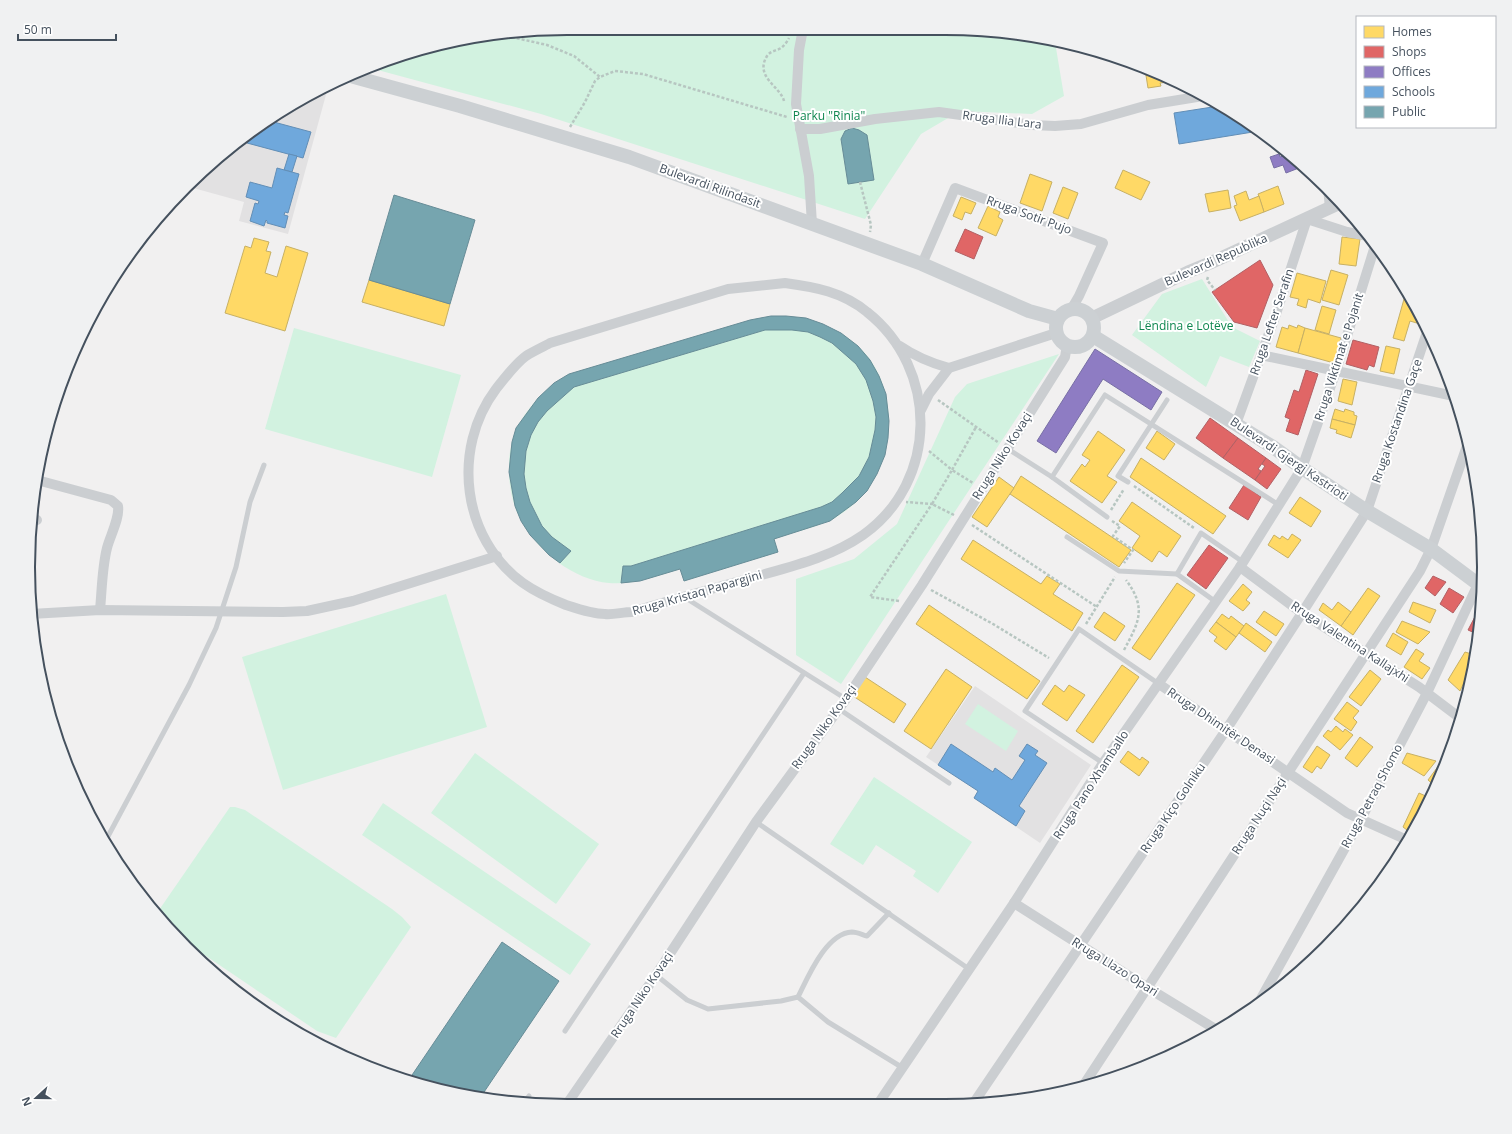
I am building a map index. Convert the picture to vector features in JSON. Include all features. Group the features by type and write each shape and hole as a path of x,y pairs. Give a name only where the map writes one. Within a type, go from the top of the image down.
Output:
{"main road":[{"name":"Bulevardi Rilindasit","path":"357,78 460,106 629,157 922,264 1029,311 1058,319"},
{"path":"1072,308 1083,310 1092,318 1094,330 1093,336 1090,341 1079,347 1067,346 1062,342 1056,333 1056,325 1061,314 1072,308"},
{"name":"Bulevardi Gjergj Kastrioti","path":"1093,336 1273,447 1367,511 1431,549 1477,582"}],"street":[{"path":"802,35 796,83 796,104 809,176 812,224"},
{"name":"Rruga Ilia Lara","path":"800,129 820,129 875,119 939,112 1032,125 1055,126 1080,124 1148,106 1195,98"},
{"name":"Rruga Sotir Pujo","path":"922,264 955,188 1103,243 1072,308"},
{"name":"Bulevardi Republika","path":"1092,318 1188,272 1335,205"},
{"path":"1307,219 1347,232 1360,234"},
{"name":"Rruga Lefter Serafin","path":"1236,424 1262,355 1307,219"},
{"name":"Rruga Viktimat e Pojanit","path":"1302,468 1336,371 1374,253"},
{"name":"Rruga Kristaq Papargjini","path":"785,283 814,287 842,296 866,311 898,344 915,381 921,410 919,443 914,467 896,502 881,520 862,535 837,549 804,562 632,612 604,614 575,607 548,598 523,583 502,563 485,539 474,513 468,484 469,455 475,427 488,401 505,378 526,356 550,343 728,289 785,283"},
{"path":"949,368 1056,333"},
{"name":"Rruga Kostandina Gaçe","path":"1367,511 1425,338"},
{"name":"Rruga Kristaq Papargjini","path":"898,344 920,358 949,368 929,394 921,410"},
{"name":"Rruga Niko Kovaçi","path":"571,1099 656,976 756,822 846,699 922,585 1065,357 1067,346"},
{"path":"1262,355 1449,395"},
{"name":"Rruga Nuçi Naçi","path":"1087,1080 1420,571 1431,549 1465,453"},
{"name":"Rruga Pano Xhamballo","path":"881,1099 1014,903 1103,763 1242,565 1302,468"},
{"path":"42,481 111,500 118,506 118,513 102,572 100,610"},
{"name":"Rruga Kiço Golniku","path":"977,1098 1226,730 1367,511"},
{"path":"37,614 100,610 307,611 361,599 497,556"},
{"name":"Rruga Valentina Kallajxhi","path":"1242,565 1302,613 1419,687 1456,715"},
{"name":"Rruga Petraq Shomo","path":"1265,992 1361,819 1427,693 1476,593"},
{"name":"Rruga Dhimitër Denasi","path":"1159,684 1347,813 1403,838"},
{"name":"Rruga Llazo Opari","path":"1014,903 1212,1027"}],"lane":[{"path":"1052,477 1105,395 1279,505"},
{"path":"1128,482 1118,476 1167,400"},
{"path":"1008,449 1052,477 1107,517"},
{"path":"108,836 189,685 216,628 236,567 250,502 264,465"},
{"path":"1177,574 1201,533 1242,565"},
{"path":"1066,537 1119,571 1177,574 1216,602"},
{"path":"683,597 846,699"},
{"path":"1103,763 1025,711 1079,629 1159,684"},
{"path":"565,1031 804,673"},
{"path":"838,708 949,783"},
{"path":"756,822 969,969"},
{"path":"656,976 687,1000 708,1009 780,1001 798,997 820,955 838,936 852,932 867,936 889,913"},
{"path":"798,997 828,1022 903,1068"}],"path":[{"path":"785,107 783,96 769,81 765,72 764,64 767,56 781,48 789,40 790,35"},
{"path":"516,38 547,45 574,56 600,77"},
{"path":"564,138 585,102 595,81 600,77 615,72 643,74 787,117"},
{"path":"786,112 792,126 800,129"},
{"path":"860,182 871,226 868,244"},
{"path":"1207,280 1215,290"},
{"path":"929,394 1008,449"},
{"path":"910,602 870,597 932,504 976,427"},
{"path":"919,443 952,470 982,488"},
{"path":"1107,517 1128,482 1201,533"},
{"path":"896,502 932,504 963,519 1097,607"},
{"path":"1119,571 1134,590 1140,612 1137,625 1120,657"},
{"path":"922,585 993,624 1058,663"}],"shaded area":[{"path":"326,93 288,234 239,221 244,202 194,188 216,167 243,145 301,106"},
{"path":"975,686 1091,765 1040,843 974,798 978,791 926,757"}],"green space":[{"name":"Parku \"Rinia\"","path":"532,36 980,36 1056,47 1064,96 1032,114 960,111 921,134 865,219 541,114 377,70 429,53 463,45"},
{"name":"Lëndina e Lotëve","path":"1202,279 1232,327 1260,341 1249,367 1220,356 1206,387 1132,335 1162,294"},
{"path":"771,316 806,319 818,322 839,332 858,346 872,362 882,381 887,402 889,424 886,446 880,467 870,486 856,502 843,513 829,521 774,539 778,552 684,581 680,569 627,583 596,581 571,570 548,554 529,533 522,522 512,497 509,478 510,451 514,433 527,412 539,397 569,374 750,320"},
{"path":"294,328 461,375 432,477 265,429"},
{"path":"1059,354 841,684 796,655 796,579 854,559 897,524 955,397 967,384"},
{"path":"446,594 487,727 283,790 242,657"},
{"path":"978,704 1018,731 1006,751 965,724"},
{"path":"475,753 599,844 556,904 431,813"},
{"path":"874,777 972,842 938,893 913,876 916,871 876,845 863,865 830,844"},
{"path":"383,803 591,944 570,975 362,835"},
{"path":"230,807 235,807 245,810 392,909 411,927 336,1038 317,1031 201,953 160,909"}],"building: Homes":[{"path":"1146,74 1164,82 1160,83 1161,86 1148,88"},
{"path":"1123,170 1150,182 1141,200 1115,188"},
{"path":"1030,174 1052,182 1042,211 1020,203"},
{"path":"1278,186 1284,204 1264,212 1258,194"},
{"path":"1063,187 1078,193 1068,219 1053,213"},
{"path":"1228,190 1231,208 1209,212 1205,194"},
{"path":"1246,191 1249,200 1259,196 1264,212 1240,221 1234,206 1237,205 1234,196"},
{"path":"961,197 976,203 971,214 965,212 962,220 953,216"},
{"path":"988,206 1000,212 998,217 1003,220 996,236 978,228"},
{"path":"1342,237 1360,239 1356,266 1339,264"},
{"path":"254,238 269,242 266,251 271,252 265,273 277,277 286,246 308,253 285,331 225,313 245,246 251,248"},
{"path":"1331,270 1348,275 1339,305 1322,300"},
{"path":"1297,273 1326,281 1320,303 1308,299 1306,308 1297,305 1299,299 1290,297"},
{"path":"369,280 450,304 444,326 362,302"},
{"path":"1404,298 1417,323 1410,321 1404,341 1393,338"},
{"path":"1322,306 1336,310 1329,334 1315,330"},
{"path":"1289,325 1297,328 1298,325 1305,328 1298,353 1276,347 1282,327 1288,329"},
{"path":"1305,328 1341,338 1334,363 1298,353"},
{"path":"1386,346 1400,349 1394,374 1380,371"},
{"path":"1343,379 1357,382 1352,405 1338,401"},
{"path":"1335,409 1344,412 1345,409 1354,412 1354,415 1357,416 1355,425 1332,419"},
{"path":"1332,419 1355,425 1351,438 1336,433 1337,430 1330,428"},
{"path":"1098,431 1125,450 1107,476 1117,482 1102,503 1070,481 1082,464 1085,467 1090,460 1082,455"},
{"path":"1157,431 1175,444 1164,460 1146,448"},
{"path":"1141,458 1226,516 1213,534 1130,477"},
{"path":"1021,476 1131,550 1119,567 1010,494"},
{"path":"999,477 1014,488 987,527 972,517"},
{"path":"1300,497 1321,511 1311,527 1289,513"},
{"path":"1132,502 1181,536 1167,557 1159,551 1152,562 1132,548 1140,536 1119,521"},
{"path":"1292,534 1301,540 1288,558 1268,545 1274,535 1280,539 1282,536 1288,540"},
{"path":"973,540 1041,584 1047,576 1060,584 1053,594 1083,613 1072,631 961,559"},
{"path":"1177,583 1195,595 1150,660 1132,648"},
{"path":"1243,584 1252,592 1246,600 1250,603 1243,611 1229,601"},
{"path":"1368,588 1380,596 1353,635 1341,626"},
{"path":"1338,602 1351,612 1341,626 1319,610 1323,603 1332,610"},
{"path":"1413,602 1436,610 1430,623 1409,612"},
{"path":"929,605 1040,681 1027,699 916,624"},
{"path":"1264,611 1284,624 1276,636 1256,622"},
{"path":"1104,612 1125,626 1115,641 1094,627"},
{"path":"1222,614 1229,619 1231,616 1244,626 1236,637 1216,622"},
{"path":"1402,621 1430,632 1418,644 1396,632"},
{"path":"1216,622 1236,637 1226,650 1214,641 1217,637 1209,631"},
{"path":"1246,623 1272,642 1265,652 1239,633"},
{"path":"1393,633 1408,642 1401,655 1386,646"},
{"path":"1416,649 1424,654 1419,661 1430,668 1422,679 1404,667"},
{"path":"1465,652 1470,653 1465,681 1460,691 1448,680"},
{"path":"1122,665 1139,677 1093,743 1076,731"},
{"path":"946,669 972,687 931,749 904,731"},
{"path":"1370,670 1381,679 1361,706 1349,697"},
{"path":"865,677 906,704 894,723 853,696"},
{"path":"1055,685 1064,692 1069,685 1085,695 1067,721 1042,704"},
{"path":"1347,702 1359,711 1353,718 1357,722 1351,731 1334,719"},
{"path":"1336,726 1343,732 1345,729 1353,735 1340,750 1323,736 1328,730 1331,732"},
{"path":"1360,737 1373,747 1357,767 1345,758"},
{"path":"1317,746 1330,755 1321,769 1317,766 1312,773 1303,767"},
{"path":"1128,751 1140,760 1142,757 1149,762 1139,776 1120,762"},
{"path":"1407,753 1436,761 1424,776 1402,763"},
{"path":"1439,765 1431,783 1428,780"},
{"path":"1419,793 1425,796 1407,830 1403,827"}],"building: Shops":[{"path":"965,229 983,237 974,259 955,251"},
{"path":"1260,260 1273,285 1257,328 1234,322 1212,292"},
{"path":"1353,340 1379,347 1374,367 1369,365 1367,370 1346,364"},
{"path":"1306,370 1318,374 1298,435 1286,431 1290,419 1285,417 1294,390 1299,392"},
{"path":"1210,418 1238,438 1223,458 1196,438"},
{"path":"1238,438 1266,458 1258,469 1261,471 1255,480 1223,458"},
{"path":"1266,458 1281,469 1267,489 1255,480 1265,466 1262,464"},
{"path":"1244,485 1261,497 1248,520 1229,508"},
{"path":"1209,545 1228,558 1206,589 1187,575"},
{"path":"1433,576 1446,582 1435,596 1425,588"},
{"path":"1449,588 1464,597 1453,613 1440,604"},
{"path":"1474,618 1472,632 1468,630"}],"building: Offices":[{"path":"1279,154 1280,157 1283,156 1298,169 1286,173 1283,165 1274,168 1270,157"},
{"path":"1095,349 1162,392 1151,410 1103,379 1056,453 1037,441"}],"building: Schools":[{"path":"1213,107 1251,132 1179,144 1174,113"},
{"path":"275,122 311,132 303,158 247,143"},
{"path":"289,154 297,156 292,172 284,170"},
{"path":"277,168 299,174 288,213 285,212 284,215 288,216 285,228 267,223 266,220 264,226 250,221 255,203 258,204 259,201 246,197 250,182 272,188"},
{"path":"951,744 993,772 995,768 1012,780 1025,760 1019,756 1027,744 1038,751 1035,755 1047,763 1019,806 1025,811 1016,826 974,798 978,791 938,765"}],"building: Public":[{"path":"852,128 867,135 874,180 848,184 841,139 845,131"},
{"path":"394,195 475,220 450,304 369,280"},
{"path":"771,316 806,318 841,333 858,346 870,360 879,376 886,394 889,421 888,438 885,455 877,474 867,491 856,502 830,521 774,539 778,552 684,581 680,569 640,581 621,583 623,566 631,566 821,507 832,502 859,476 869,457 875,430 876,417 873,401 866,380 856,364 832,343 808,332 792,330 765,330 574,387 547,411 538,422 531,435 526,451 524,474 530,502 542,526 552,537 571,551 560,563 549,555 530,535 521,521 515,506 509,472 512,442 516,428 538,398 554,383 569,374 750,320"},
{"path":"502,942 559,981 484,1092 463,1089 412,1076"}]}
